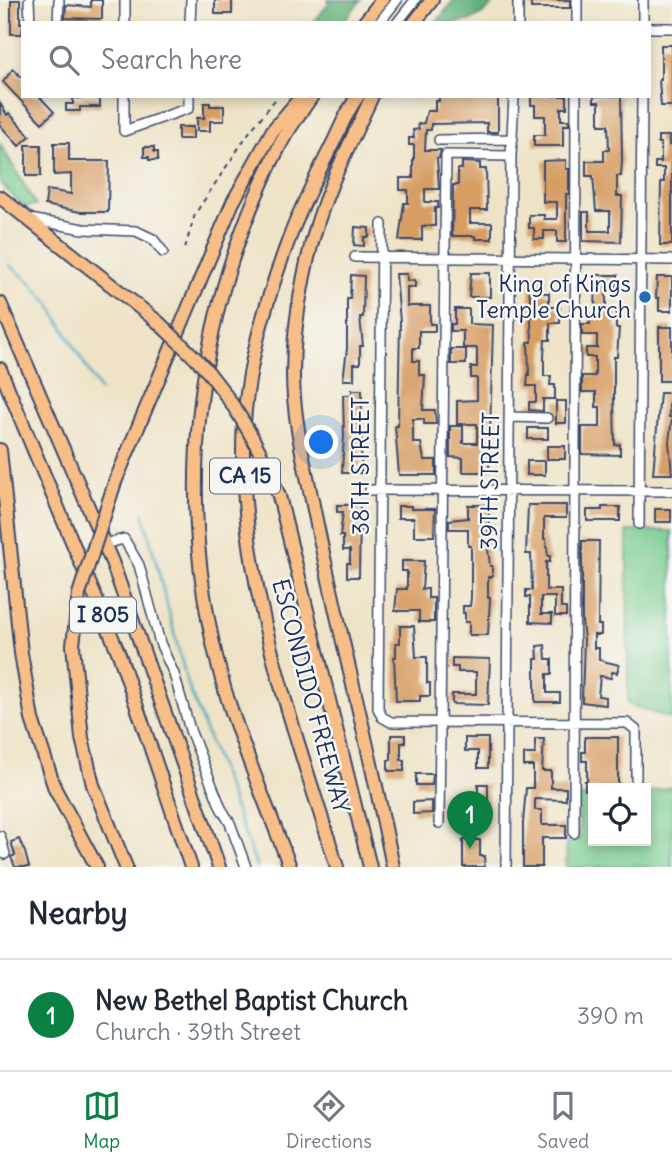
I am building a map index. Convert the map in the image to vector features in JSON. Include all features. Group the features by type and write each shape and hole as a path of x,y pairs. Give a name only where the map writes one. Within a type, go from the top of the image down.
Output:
{"highway":[{"path":"366,21 382,0"},
{"path":"416,21 432,0"},
{"path":"126,867 93,785 82,738 73,646 79,594 115,482 233,202 273,130 300,98"},
{"name":"CA 15","path":"290,867 224,687 201,580 195,528 195,462 201,395 218,311 236,250 256,195 281,143 311,98"},
{"name":"ESCONDIDO FREEWAY","path":"337,867 264,617 247,513 243,449 250,378 261,323 275,279 302,205 357,98"},
{"path":"371,98 331,185 311,249 298,310 293,375 299,433 323,553 375,775 393,867"},
{"path":"0,197 158,323 208,371 249,429 268,466 279,496 370,867"},
{"name":"I 805","path":"0,303 104,544 219,867"},
{"name":"I 805","path":"0,369 119,654 191,867"},
{"path":"0,450 21,653 32,719 55,789 96,867"}],"street":[{"path":"29,0 30,21"},
{"path":"58,0 58,21"},
{"path":"125,0 125,21"},
{"path":"190,21 191,0"},
{"path":"381,21 397,0"},
{"path":"399,21 415,0"},
{"path":"518,0 518,21"},
{"path":"577,0 577,21"},
{"path":"643,0 643,21"},
{"path":"651,28 672,28"},
{"path":"124,98 124,131 189,108 189,98"},
{"name":"39TH STREET","path":"506,867 514,98"},
{"path":"574,833 576,98"},
{"path":"639,524 642,98"},
{"path":"439,140 513,139"},
{"path":"439,823 446,155 512,156"},
{"path":"25,218 83,229 136,231 153,239 163,252"},
{"name":"38TH STREET","path":"382,224 378,708 382,717 391,722 440,722"},
{"path":"355,257 672,260"},
{"path":"510,417 547,418"},
{"path":"370,490 672,491"},
{"path":"104,544 124,539 139,565 160,643 174,674 190,730 246,867"},
{"path":"440,722 627,723 636,730 636,779"},
{"path":"0,836 5,853"}],"path":[{"path":"185,248 195,214 233,154 276,98"}],"green space":[{"path":"328,0 361,0 344,21 314,21 328,5"},
{"path":"454,0 496,0 476,18 465,21 438,21"},
{"path":"0,144 36,205 24,207 0,183"},
{"path":"627,531 672,531 672,719 628,704"},
{"path":"672,787 672,867 566,867 567,841 579,840 579,797 588,797 588,846 651,846 651,792"}],"building":[{"path":"11,0 20,0 21,34 11,34"},
{"path":"91,0 102,0 102,19 65,18 66,5 91,7"},
{"path":"215,0 232,0 232,14 215,14"},
{"path":"531,0 570,0 570,8 531,8"},
{"path":"661,45 672,45 672,106 661,106"},
{"path":"13,69 21,77 21,98 41,98 54,112 42,123 3,82"},
{"path":"73,98 100,98 100,107 80,107 80,111 66,111 66,104 73,104"},
{"path":"439,98 498,98 498,132 487,132 487,123 431,124 431,130 426,130 425,150 441,150 437,158 439,189 425,189 425,202 438,202 438,208 435,208 435,226 422,226 422,240 399,240 404,203 408,203 408,190 400,190 400,178 413,178 414,145 409,145 409,138 414,138 413,130 419,129 418,124 424,123 427,111 435,111 435,101 439,101"},
{"path":"531,98 567,98 567,108 561,108 561,120 569,120 569,125 563,125 563,146 534,146 534,135 545,135 545,116 535,116 535,105 531,105"},
{"path":"594,98 621,98 622,160 621,176 617,176 617,196 622,196 621,242 583,241 583,212 589,212 589,231 610,231 610,211 596,211 593,176 586,176 586,161 604,161 604,150 609,150 608,125 599,125 599,102 594,102"},
{"path":"0,103 7,115 9,113 30,136 19,146 0,125"},
{"path":"204,103 224,106 224,121 210,121 210,131 197,131 197,118 204,118"},
{"path":"178,127 193,127 193,139 178,139"},
{"path":"658,136 669,136 669,145 672,145 672,245 660,245 661,182 664,182 664,168 655,168 655,162 661,162 661,143 658,143"},
{"path":"54,143 69,143 69,161 109,161 108,212 80,212 45,205 47,190 71,194 71,174 54,175"},
{"path":"26,145 41,145 41,176 26,176"},
{"path":"144,147 154,147 154,152 158,152 158,160 144,157"},
{"path":"566,160 566,169 569,169 569,194 566,194 566,242 557,242 557,231 544,231 544,239 534,239 534,228 529,228 529,215 544,215 544,219 557,219 557,202 543,202 543,161"},
{"path":"462,162 480,163 480,169 486,169 487,210 470,210 470,223 492,223 492,239 452,236 453,185 458,185 458,169 462,169"},
{"path":"355,227 369,228 369,237 364,237 364,246 354,245"},
{"path":"471,273 490,273 490,297 469,297"},
{"path":"396,274 407,274 407,281 415,280 415,287 407,287 407,306 430,306 430,324 435,324 435,331 419,331 419,348 413,348 413,361 419,361 419,375 425,375 423,410 435,410 436,424 424,424 424,419 413,419 413,443 421,443 424,460 436,460 436,475 399,475 395,426 398,426 400,322"},
{"path":"351,275 364,276 363,317 360,317 363,346 360,346 360,364 354,364 354,380 343,380 347,349 347,299 350,299"},
{"path":"596,275 618,275 618,286 606,286 606,309 616,309 616,328 619,328 617,357 614,357 614,397 615,445 620,444 620,455 582,454 582,427 600,427 600,407 596,407 596,392 582,392 582,376 595,376 595,357 586,357 586,348 597,348 597,335 582,335 582,324 590,324 590,314 595,314"},
{"path":"657,277 672,277 672,311 659,311 659,298 656,298"},
{"path":"529,279 542,279 542,293 549,293 549,307 560,307 560,323 550,323 550,340 545,340 544,357 544,376 551,376 550,385 555,385 555,399 543,399 543,411 529,410 529,402 536,402 536,386 527,386 528,342 532,342"},
{"path":"455,309 469,309 469,324 493,325 489,472 463,472 463,458 450,457 450,426 463,426 463,443 477,443 477,424 457,424 457,401 477,400 477,378 471,378 471,367 477,367 477,348 463,348 463,331 451,331 451,324 455,324"},
{"path":"659,327 672,327 672,381 659,381"},
{"path":"451,349 466,349 466,364 451,364"},
{"path":"352,390 362,390 361,473 342,473 343,395 352,395"},
{"path":"660,393 672,393 672,401 669,401 669,417 672,417 669,442 672,474 653,474"},
{"path":"556,401 566,401 566,423 556,423"},
{"path":"528,428 548,428 548,439 528,439"},
{"path":"547,446 565,446 565,459 547,459"},
{"path":"527,461 545,461 545,475 527,475"},
{"path":"337,505 360,505 359,577 347,577 350,550 343,550 343,536 340,536 343,512 337,512"},
{"path":"468,505 489,505 488,548 492,577 488,577 488,635 469,635 469,622 465,622 463,613 463,606 470,606 471,598 471,546 468,546 468,529 449,529 449,520 468,518"},
{"path":"528,505 566,505 566,518 544,518 544,539 550,556 550,562 546,562 546,590 561,590 561,608 566,608 566,616 555,616 555,597 541,597 541,614 552,614 552,623 530,622 530,597 526,597 526,590 532,590 531,554 526,554"},
{"path":"398,506 435,509 434,536 414,536 414,518 398,518"},
{"path":"602,507 620,507 620,521 587,521 587,510 602,510"},
{"path":"655,509 671,509 671,522 655,522"},
{"path":"582,541 599,541 598,625 601,625 601,635 594,635 594,648 599,648 599,660 619,665 617,673 612,672 611,678 600,676 598,696 606,697 606,705 582,702"},
{"path":"402,561 424,561 422,589 428,589 428,598 434,598 434,622 419,622 419,611 395,611 397,589 407,589 407,571 402,571"},
{"path":"400,626 414,626 416,657 427,657 430,696 420,696 420,701 396,701 394,657 396,643 400,643"},
{"path":"545,645 546,659 552,659 552,674 547,674 547,693 560,693 560,702 535,702 537,646"},
{"path":"452,658 490,659 488,705 452,704 452,694 476,694 476,672 458,672 458,667 452,667"},
{"path":"391,735 405,735 405,743 401,743 404,771 388,771"},
{"path":"585,737 618,737 618,783 588,783 588,790 585,790 587,761 582,761 582,752 585,752"},
{"path":"465,738 488,738 488,768 478,768 478,751 465,751"},
{"path":"535,739 544,739 542,771 551,771 551,788 566,788 566,800 535,799 535,810 542,810 542,825 566,825 566,838 542,838 542,867 523,867 526,788 533,788 533,766 524,766 524,754 535,754"},
{"path":"416,774 433,774 432,785 416,785"},
{"path":"478,784 488,784 488,808 468,808 468,798 478,798"},
{"path":"432,801 432,813 413,814 413,802"},
{"path":"19,839 29,867 15,867 11,857 15,855 11,842"},
{"path":"463,840 480,840 480,856 485,856 484,867 463,867"}],"waterway":[{"path":"9,265 29,281 49,303 100,391"},
{"path":"143,512 187,682 257,867"}],"place":[{"name":"King of Kings Temple Church","path":"645,297"},
{"name":"New Bethel Baptist Church","path":"470,849"}]}
